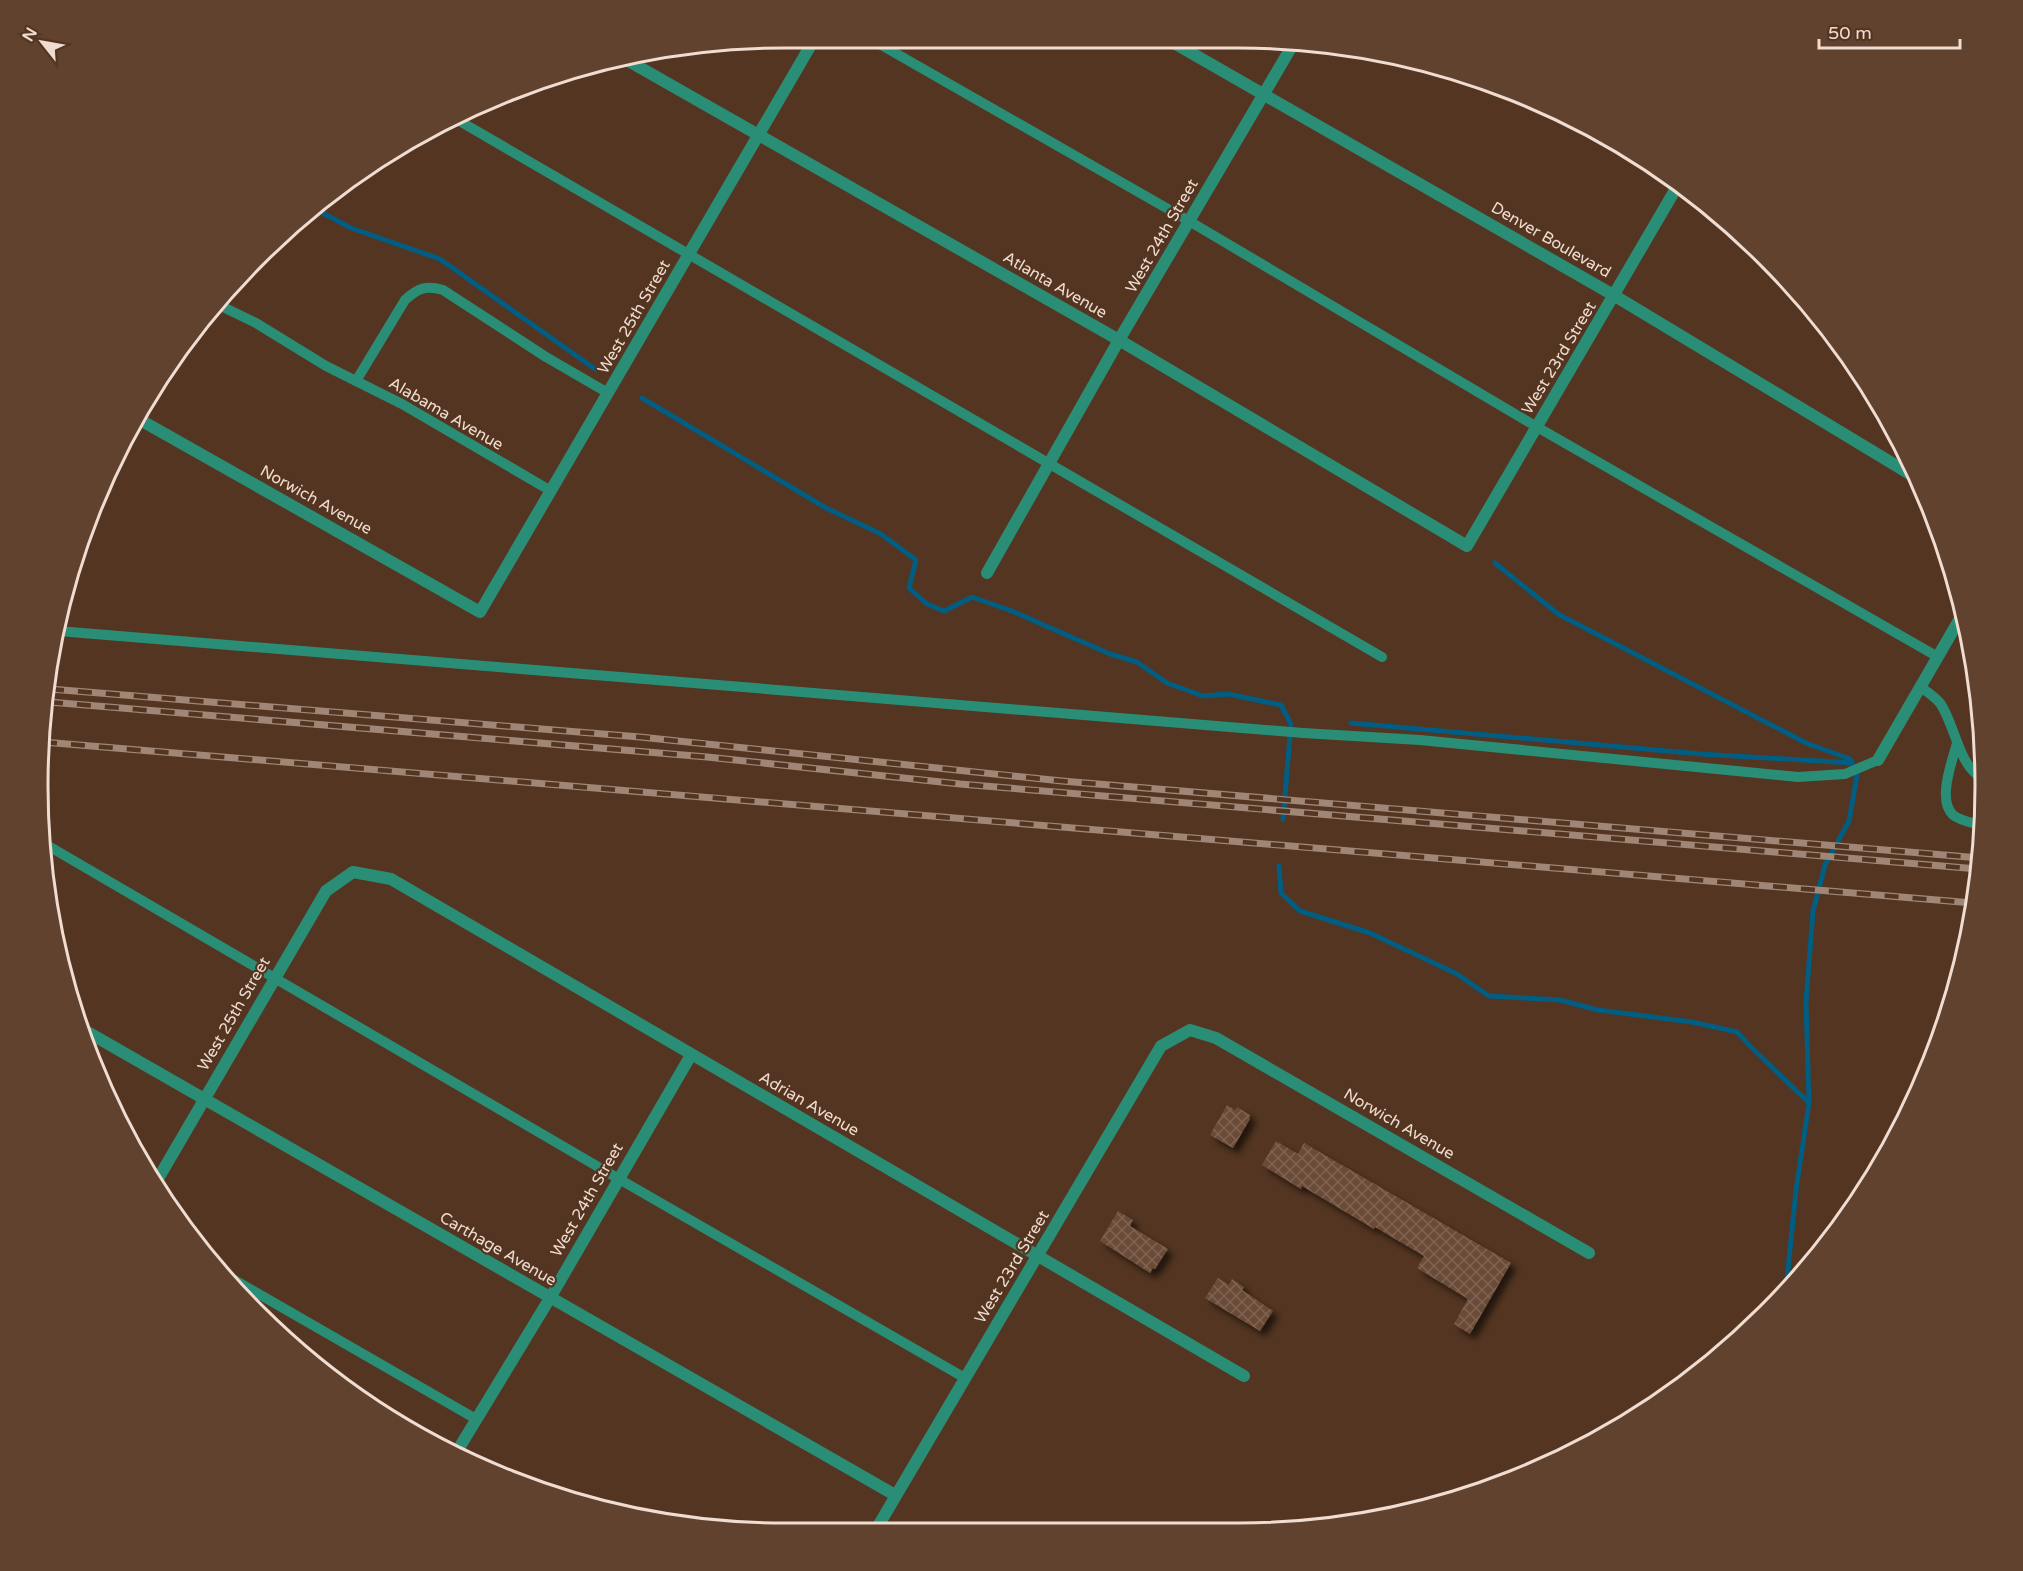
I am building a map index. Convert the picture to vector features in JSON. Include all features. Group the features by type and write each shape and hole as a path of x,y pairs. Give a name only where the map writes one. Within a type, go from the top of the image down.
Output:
{"street":[{"name":"West 25th Street","path":"480,612 809,48"},
{"name":"Denver Boulevard","path":"1182,48 1615,296 1904,471"},
{"name":"West 24th Street","path":"987,573 1119,340 1289,50"},
{"name":"Atlanta Avenue","path":"634,64 1119,340 1467,546"},
{"name":"West 23rd Street","path":"1467,546 1674,192"},
{"name":"Norwich Avenue","path":"144,422 480,612"},
{"path":"1878,760 1957,624"},
{"name":"West 25th Street","path":"160,1175 326,891 353,872"},
{"name":"Adrian Avenue","path":"353,872 392,879 1244,1376"},
{"name":"West 23rd Street","path":"880,1523 1161,1046 1190,1030"},
{"name":"Norwich Avenue","path":"1190,1030 1216,1038 1589,1253"},
{"name":"Carthage Avenue","path":"91,1034 895,1495"},
{"name":"West 24th Street","path":"459,1447 550,1298 691,1055"}],"lane":[{"path":"886,48 1189,221 1537,428 1938,657"},
{"path":"462,123 1382,657"},
{"path":"356,381 405,300 417,290 430,286 443,290 546,357 608,393"},
{"name":"Alabama Avenue","path":"224,307 256,323 326,366 402,404 551,491"},
{"path":"65,631 1466,744 1798,777 1845,774 1878,760"},
{"path":"1921,687 1938,701 1948,717 1957,743 1975,774"},
{"path":"1957,743 1945,793 1946,807 1955,816 1973,822"},
{"path":"51,848 965,1378"},
{"path":"243,1285 476,1419"}],"building":[{"path":"1227,1105 1235,1110 1237,1107 1250,1115 1250,1119 1233,1148 1210,1135"},
{"path":"1276,1141 1298,1154 1304,1143 1511,1263 1470,1334 1454,1324 1468,1299 1417,1268 1424,1256 1302,1186 1301,1189 1262,1165"},
{"path":"1118,1211 1133,1220 1130,1226 1168,1249 1150,1273 1100,1241"},
{"path":"1218,1278 1229,1285 1232,1279 1244,1287 1242,1290 1273,1311 1260,1331 1205,1298"}],"waterway":[{"path":"322,212 351,228 440,259 595,369"},
{"path":"642,398 826,508 881,534 916,560 909,588 927,604 944,611 972,597 1012,611 1110,654 1137,662 1167,683 1203,696 1228,694 1281,705 1291,724 1283,819"},
{"path":"1495,563 1558,614 1806,743 1850,759 1857,775 1849,821 1825,865 1813,911 1806,1002 1809,1103 1796,1190 1787,1277"},
{"path":"1351,723 1701,754 1852,763"},
{"path":"1279,866 1281,893 1300,911 1370,933 1457,974 1489,996 1560,1000 1598,1010 1692,1022 1737,1032 1809,1103"}],"railway":[{"path":"54,689 640,737 1062,781 1971,857"},
{"path":"53,702 707,757 960,784 1970,868"},
{"path":"50,743 1966,902"}]}
